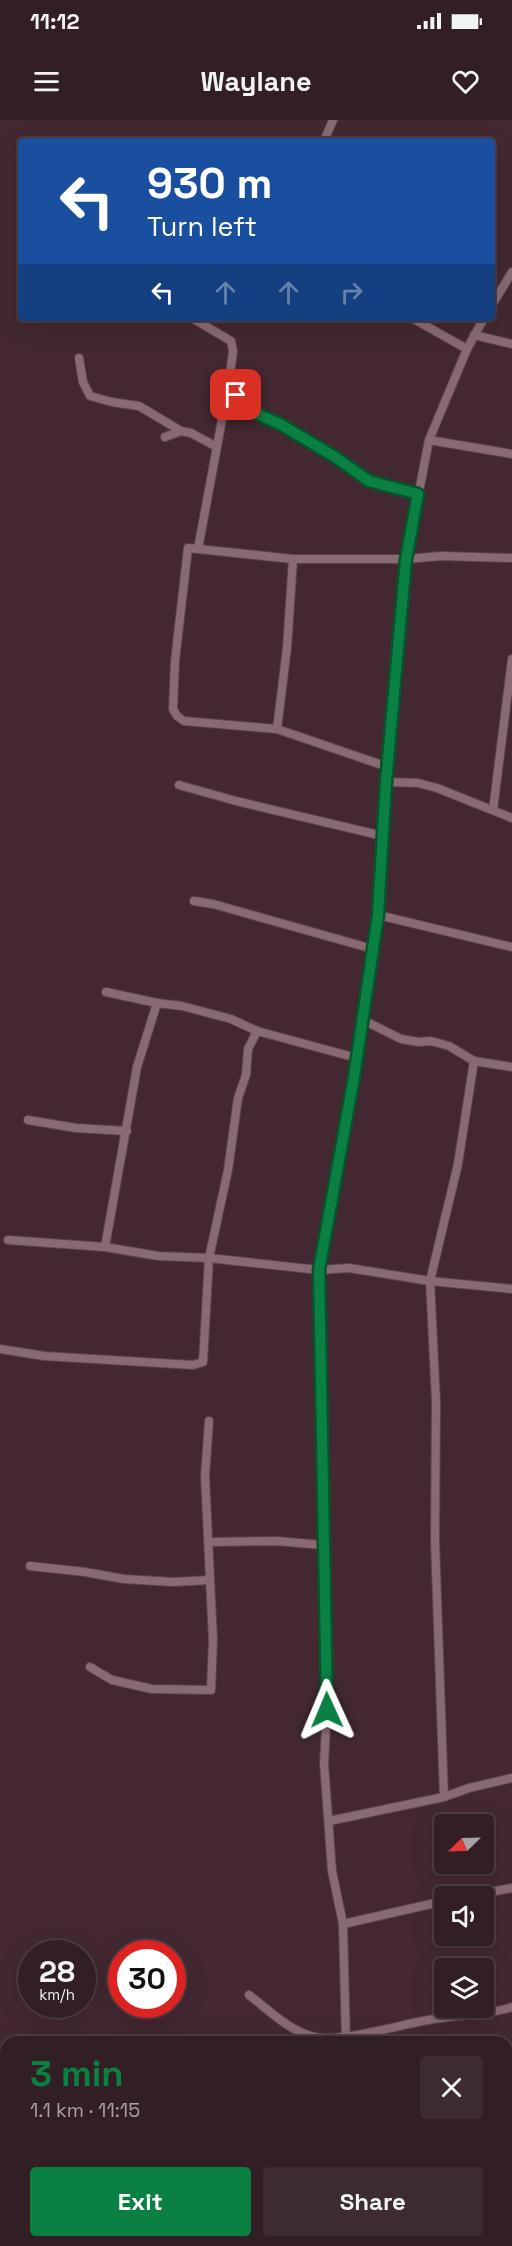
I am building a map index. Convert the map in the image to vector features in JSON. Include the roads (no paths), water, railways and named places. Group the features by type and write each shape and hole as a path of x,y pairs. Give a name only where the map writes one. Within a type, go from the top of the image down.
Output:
{"street":[{"path":"325,138 333,120"},
{"path":"495,300 512,272"},
{"path":"197,321 231,340 233,351 198,549"},
{"path":"417,321 467,349"},
{"path":"346,2036 343,1924 332,1871 324,1763 327,1710 323,1545 324,1444 319,1270 357,1058 378,915 386,782 406,559 429,440 467,349 482,321"},
{"path":"474,335 512,344"},
{"path":"79,358 83,382 90,396 139,406 181,431 191,433 217,447"},
{"path":"229,382 244,408"},
{"path":"224,412 244,408 280,424 335,457 369,481 418,494"},
{"path":"165,437 181,431"},
{"path":"429,440 512,454"},
{"path":"388,767 277,729 184,721 177,716 173,709 175,661 188,548 293,559 406,559 441,556 512,558"},
{"path":"277,729 287,648 293,559"},
{"path":"493,810 512,659"},
{"path":"386,782 418,783 436,788 512,818"},
{"path":"179,785 383,836"},
{"path":"194,901 213,904 373,949"},
{"path":"378,915 512,947"},
{"path":"106,992 156,1004 182,1006 221,1017 257,1031 357,1058"},
{"path":"105,1247 137,1067 156,1004"},
{"path":"363,1020 401,1039 430,1041 449,1046 474,1061 512,1067"},
{"path":"0,1349 44,1356 193,1365 203,1362 209,1258 228,1170 238,1098 246,1075 248,1049 257,1031"},
{"path":"444,1797 435,1541 436,1401 430,1281 458,1164 474,1061"},
{"path":"28,1120 76,1128 127,1131"},
{"path":"8,1240 105,1247 158,1256 209,1258 319,1270 349,1268 430,1281 512,1289"},
{"path":"90,1667 112,1680 152,1689 211,1690 213,1640 205,1476 209,1421"},
{"path":"210,1542 276,1541 323,1545"},
{"path":"30,1566 124,1579 174,1582 209,1580"},
{"path":"329,1821 444,1797 469,1788 512,1778"},
{"path":"494,1891 512,1888"},
{"path":"343,1924 434,1903"},
{"path":"249,1995 303,2033 311,2036"},
{"path":"360,2036 436,2019 498,2012 512,2007"}]}
